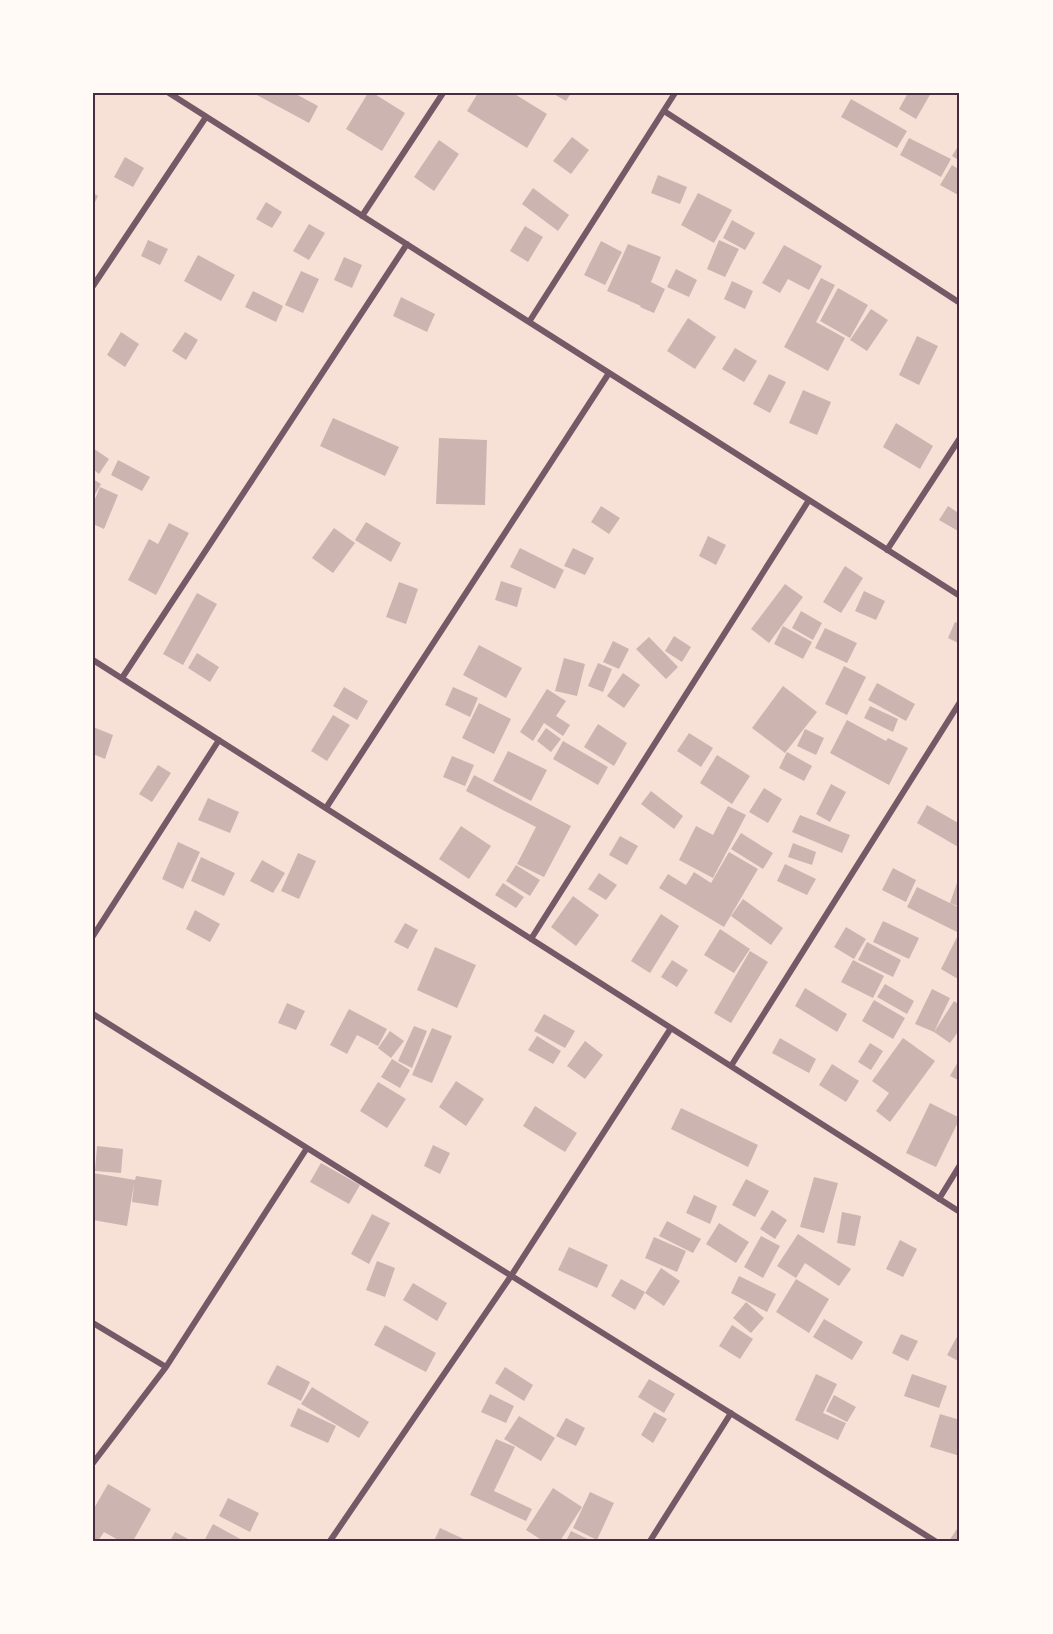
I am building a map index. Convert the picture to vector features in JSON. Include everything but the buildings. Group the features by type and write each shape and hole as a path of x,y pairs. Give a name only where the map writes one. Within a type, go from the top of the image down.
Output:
{"street":[{"path":"169,93 960,596"},
{"path":"362,216 443,93"},
{"path":"529,322 675,93"},
{"path":"664,111 960,303"},
{"path":"93,286 206,117"},
{"path":"122,678 406,244"},
{"path":"326,808 609,373"},
{"path":"887,550 960,438"},
{"path":"531,939 809,500"},
{"path":"93,660 960,1212"},
{"path":"731,1066 960,702"},
{"path":"93,936 219,740"},
{"path":"93,1014 934,1541"},
{"path":"330,1541 511,1276 671,1028"},
{"path":"93,1463 166,1367 307,1148"},
{"path":"939,1199 960,1165"},
{"path":"93,1323 166,1367"},
{"path":"650,1541 731,1413"}]}
